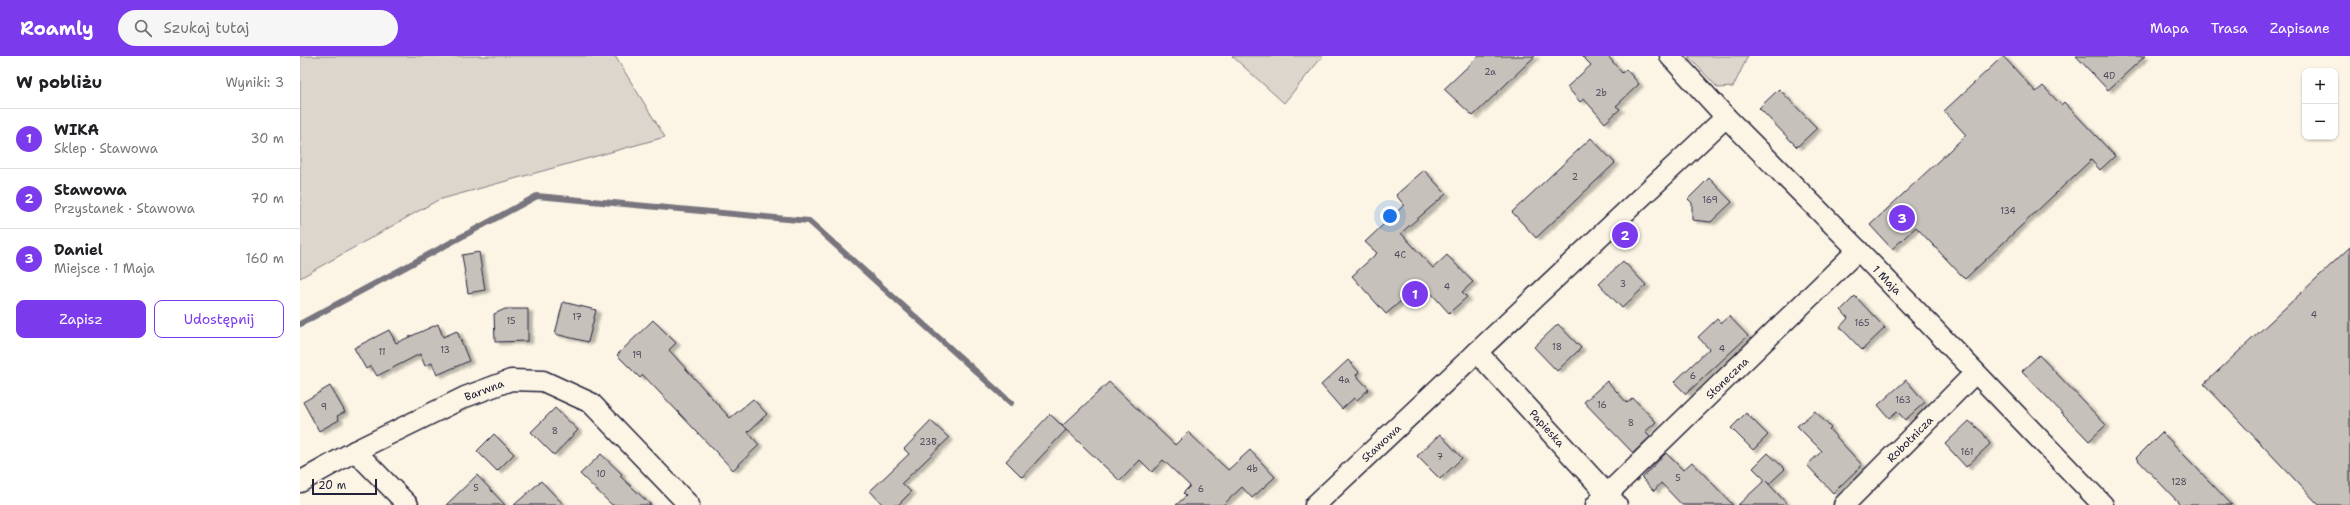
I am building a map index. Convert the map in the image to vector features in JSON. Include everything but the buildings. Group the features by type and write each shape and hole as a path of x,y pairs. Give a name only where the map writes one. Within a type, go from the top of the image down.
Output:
{"street":[{"name":"1 Maja","path":"1670,56 1726,116 1858,250 2103,505"},
{"name":"Stawowa","path":"1315,505 1726,116"},
{"name":"Słoneczna","path":"1607,502 1858,250"},
{"name":"Papieska","path":"1477,352 1607,502"},
{"name":"Robotnicza","path":"1844,505 1975,372"},
{"name":"Barwna","path":"300,482 355,451 471,394 511,380 543,381 591,403 689,505"},
{"path":"355,451 408,505"}],"shaded area":[{"path":"300,56 615,56 665,137 438,200 300,278"},
{"path":"1232,56 1323,56 1284,103"},
{"path":"1688,56 1748,56 1733,87 1718,88"}],"waterway":[{"path":"300,324 537,196 809,221 1011,403"}],"place":[{"name":"Daniel","path":"1902,218"},
{"name":"Stawowa","path":"1625,235"},
{"name":"WIKA","path":"1415,294"}]}
